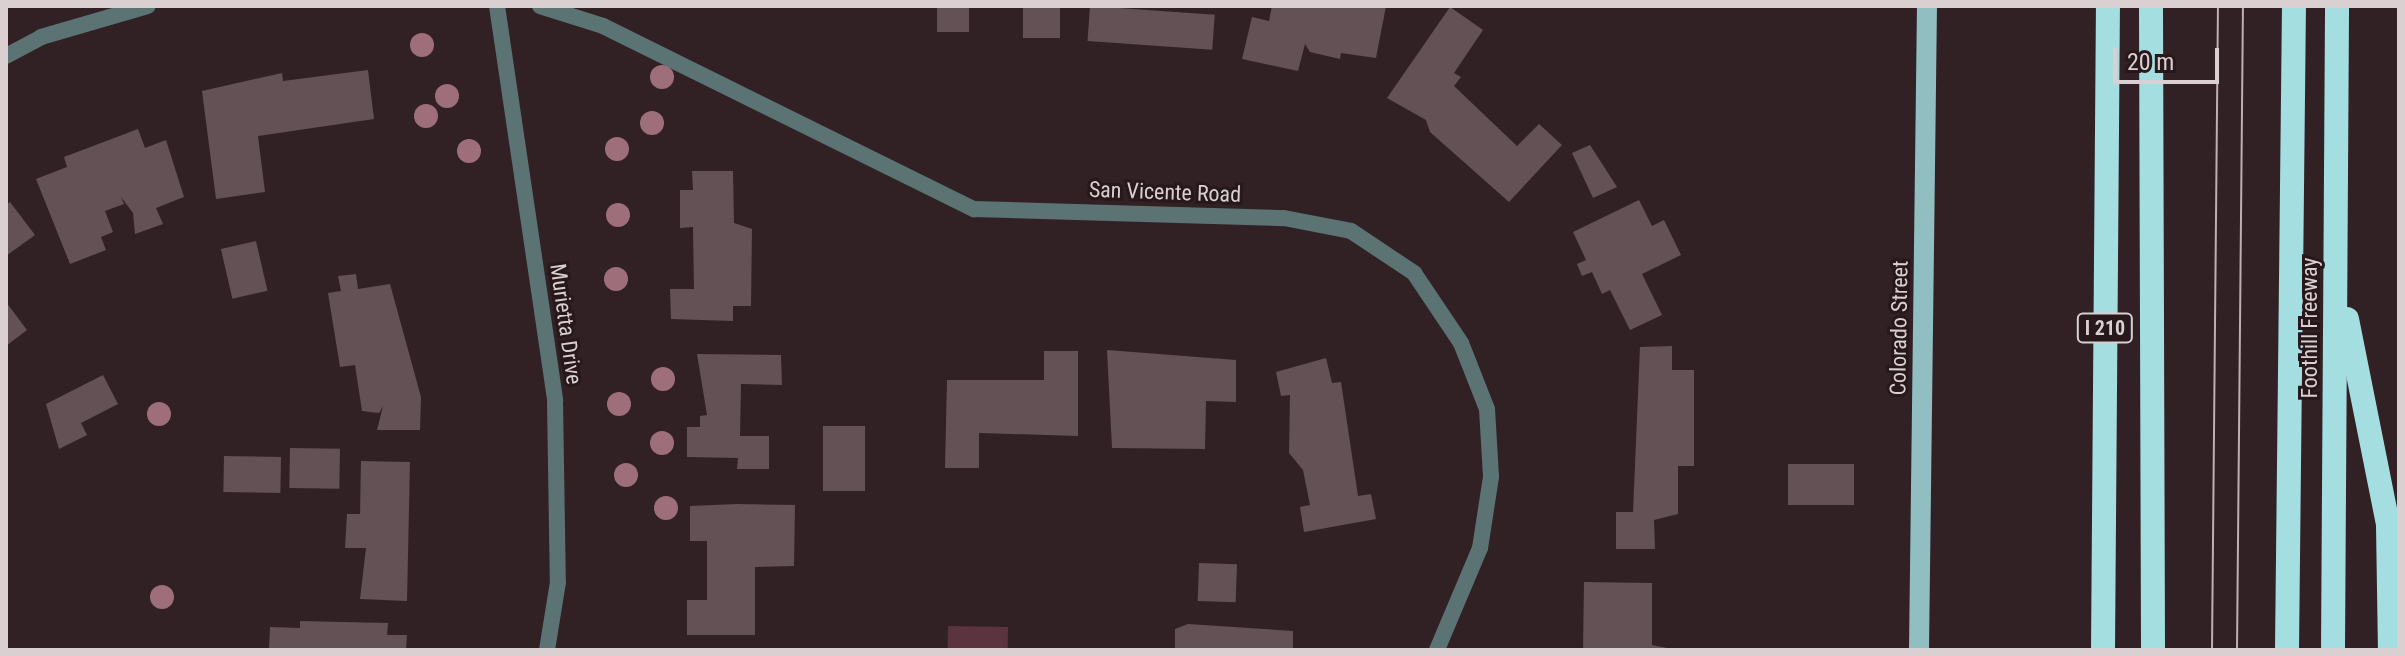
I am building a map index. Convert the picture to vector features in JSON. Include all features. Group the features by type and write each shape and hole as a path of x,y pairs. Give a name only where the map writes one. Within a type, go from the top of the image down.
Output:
{"highway":[{"name":"I 210","path":"2103,650 2108,6"},
{"path":"2151,6 2153,650"},
{"path":"2287,650 2294,6"},
{"name":"Foothill Freeway","path":"2333,650 2337,6"},
{"path":"2337,270 2388,525 2390,650"}],"main road":[{"name":"Colorado Street","path":"1919,650 1927,6"}],"street":[{"path":"6,56 41,37 148,6"},
{"name":"Murietta Drive","path":"497,6 555,401 558,582 547,650"},
{"name":"San Vicente Road","path":"540,6 603,26 974,209 1284,218 1351,231 1414,273 1461,343 1487,409 1491,464 1480,548 1437,650"}],"shaded area":[{"path":"948,626 1008,627 1008,650 948,650"}],"building":[{"path":"937,6 969,6 969,32 937,32"},
{"path":"1023,6 1060,6 1060,38 1023,38"},
{"path":"1090,6 1215,15 1212,50 1088,41"},
{"path":"1272,6 1386,6 1376,58 1341,53 1340,59 1310,52 1305,44 1298,71 1242,59 1252,17 1269,21"},
{"path":"1450,7 1483,30 1454,73 1461,77 1454,86 1517,146 1539,124 1562,145 1509,202 1430,132 1426,120 1387,98"},
{"path":"368,70 374,119 258,136 265,192 216,199 202,91 282,73 283,81"},
{"path":"138,129 145,148 166,140 184,197 156,208 163,224 135,234 133,213 121,197 124,204 105,211 113,232 101,237 106,250 70,264 36,179 67,167 64,157"},
{"path":"1590,145 1617,187 1593,198 1572,153"},
{"path":"692,171 733,171 734,223 752,229 751,306 733,306 733,321 671,319 670,289 694,289 693,227 680,228 680,190 693,190"},
{"path":"1639,200 1652,226 1664,220 1681,255 1642,274 1662,315 1630,330 1610,290 1602,294 1592,272 1582,276 1577,264 1586,260 1573,232"},
{"path":"10,202 35,235 6,256 6,205"},
{"path":"256,241 267,291 232,299 221,249"},
{"path":"356,274 358,289 390,284 421,397 420,430 377,430 383,406 379,413 362,411 355,365 340,367 328,293 341,291 338,276"},
{"path":"6,302 27,330 6,346"},
{"path":"1672,346 1672,370 1694,370 1694,466 1678,466 1678,514 1654,520 1655,549 1616,549 1616,512 1633,512 1640,347"},
{"path":"1107,350 1236,360 1236,402 1206,401 1205,449 1112,448"},
{"path":"1044,351 1078,351 1078,436 979,433 979,468 945,468 947,380 1044,380"},
{"path":"697,354 781,355 782,385 741,384 740,436 769,436 769,469 737,469 738,458 687,457 687,427 700,427 700,416 707,415"},
{"path":"1326,358 1332,383 1341,382 1358,496 1371,494 1376,519 1304,532 1300,507 1310,505 1303,470 1289,453 1290,395 1281,396 1276,372"},
{"path":"103,375 118,404 81,423 87,435 59,449 46,404"},
{"path":"823,426 865,426 865,491 823,491"},
{"path":"290,448 340,449 339,489 289,488"},
{"path":"224,456 281,457 280,493 223,492"},
{"path":"361,461 410,462 407,601 360,599 366,548 345,548 347,514 360,514"},
{"path":"1788,464 1854,464 1854,505 1788,505"},
{"path":"795,505 794,566 755,567 755,635 687,635 687,600 707,600 707,541 690,541 690,506"},
{"path":"1199,563 1237,564 1236,602 1198,601"},
{"path":"1584,582 1652,583 1652,645 1677,650 1583,650"},
{"path":"300,621 388,623 387,635 407,635 406,650 269,650 270,627 300,628"},
{"path":"1188,624 1293,631 1293,650 1175,650 1175,629"}],"tram line":[{"path":"2212,650 2218,6"},
{"path":"2237,650 2243,6"}]}
